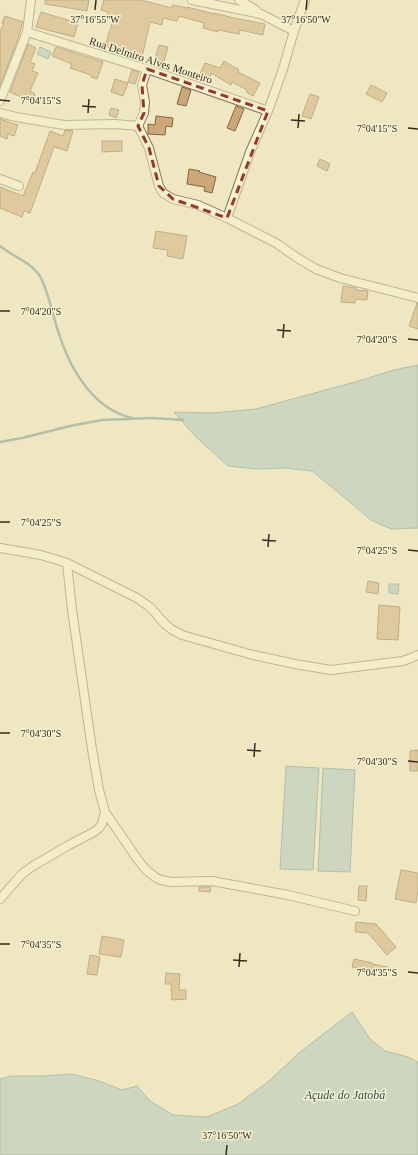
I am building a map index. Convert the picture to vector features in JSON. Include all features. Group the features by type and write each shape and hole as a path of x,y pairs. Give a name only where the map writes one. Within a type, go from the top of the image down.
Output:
{"street":[{"path":"0,101 27,32 31,0"},
{"path":"192,0 261,14"},
{"path":"239,0 261,14 294,31"},
{"path":"227,218 250,152 268,111 305,0"},
{"name":"Rua Delmiro Alves Monteiro","path":"27,32 147,69 268,111"},
{"path":"138,126 144,113 145,102 142,85 147,69"},
{"path":"0,113 16,118 64,125 115,124 138,126"},
{"path":"138,126 149,148 159,186 164,193 173,199 198,205 227,218 276,243 316,269 340,278 418,298"},
{"path":"0,179 19,186"},
{"path":"0,548 41,555 66,563 137,598 151,608 164,624 182,635 253,655 331,670 403,661 418,655"},
{"path":"0,899 22,874 69,845 94,832 102,824 104,812 92,749 66,563"},
{"path":"104,812 138,860 155,877 162,880 170,882 212,881 288,895 355,910"}],"highlighted area":[{"path":"147,69 268,111 227,218 173,199 159,186 149,148 138,126 144,113 142,85"}],"water":[{"path":"40,47 51,52 48,59 37,54"},
{"path":"418,365 418,528 391,529 371,520 312,471 284,468 256,469 228,466 195,436 174,412 212,413 256,409 394,370"},
{"path":"389,584 399,584 398,594 389,593"},
{"path":"286,766 319,768 313,870 280,869"},
{"path":"323,768 355,770 350,872 318,871"},
{"name":"Açude do Jatobá","path":"352,1012 370,1039 385,1051 408,1057 418,1062 418,1155 0,1155 0,1079 11,1076 72,1074 99,1081 122,1090 137,1086 150,1101 173,1115 207,1117 238,1104 269,1081 300,1052"}],"building":[{"path":"45,0 89,0 87,11 45,4"},
{"path":"104,0 141,0 172,8 172,5 187,7 265,24 263,35 240,30 239,34 218,30 218,32 203,28 204,23 179,16 177,21 163,18 162,25 150,22 142,57 123,53 105,46 114,17 107,15 108,12 101,10"},
{"path":"41,12 78,23 74,37 36,27"},
{"path":"5,16 23,22 0,86 0,31 4,23 2,23"},
{"path":"28,44 36,48 30,62 35,64 32,71 38,73 30,91 35,94 32,102 10,92"},
{"path":"159,45 168,47 163,65 154,63"},
{"path":"56,47 103,62 97,79 91,77 91,75 70,68 72,64 52,56"},
{"path":"224,61 239,70 238,72 260,83 253,96 246,92 247,90 232,82 231,85 211,73 210,77 200,74 205,63 220,68"},
{"path":"132,70 139,72 135,84 128,82"},
{"path":"115,79 128,83 123,96 111,92"},
{"path":"371,85 387,93 382,102 366,94"},
{"path":"182,87 191,90 186,106 177,104"},
{"path":"310,94 319,97 311,119 302,116"},
{"path":"236,106 244,109 235,131 227,128"},
{"path":"111,108 119,110 116,118 109,115"},
{"path":"156,116 173,118 172,127 166,126 165,135 148,134 148,124 155,125"},
{"path":"0,119 18,125 14,136 8,134 7,139 0,136"},
{"path":"65,130 73,131 67,151 54,147 30,213 24,211 22,217 0,208 0,187 23,196 33,172 35,173 50,131 63,136"},
{"path":"102,141 122,141 122,151 102,152"},
{"path":"320,159 330,164 327,171 317,166"},
{"path":"189,169 200,171 199,172 216,177 212,193 204,191 205,187 187,184"},
{"path":"156,231 187,236 183,259 167,256 168,250 153,248"},
{"path":"343,286 356,288 356,290 368,291 367,300 355,299 355,303 341,302"},
{"path":"417,303 418,304 418,329 409,326"},
{"path":"368,581 379,583 378,594 366,592"},
{"path":"379,605 400,607 398,640 377,639"},
{"path":"418,750 418,771 410,771 410,751"},
{"path":"401,870 418,873 416,903 395,899"},
{"path":"359,886 367,886 366,901 358,900"},
{"path":"199,887 211,887 210,892 199,891"},
{"path":"356,922 376,924 396,947 387,955 368,933 355,932"},
{"path":"102,936 124,940 121,957 99,954"},
{"path":"90,955 100,957 97,975 87,974"},
{"path":"354,959 388,967 386,974 352,967"},
{"path":"166,973 180,974 179,990 186,990 186,999 172,1000 171,984 165,984"}],"waterway":[{"path":"0,246 28,264 41,278 64,347 70,361 85,386 106,406 118,413 132,418"},
{"path":"0,442 102,420 152,418 183,420"}]}
